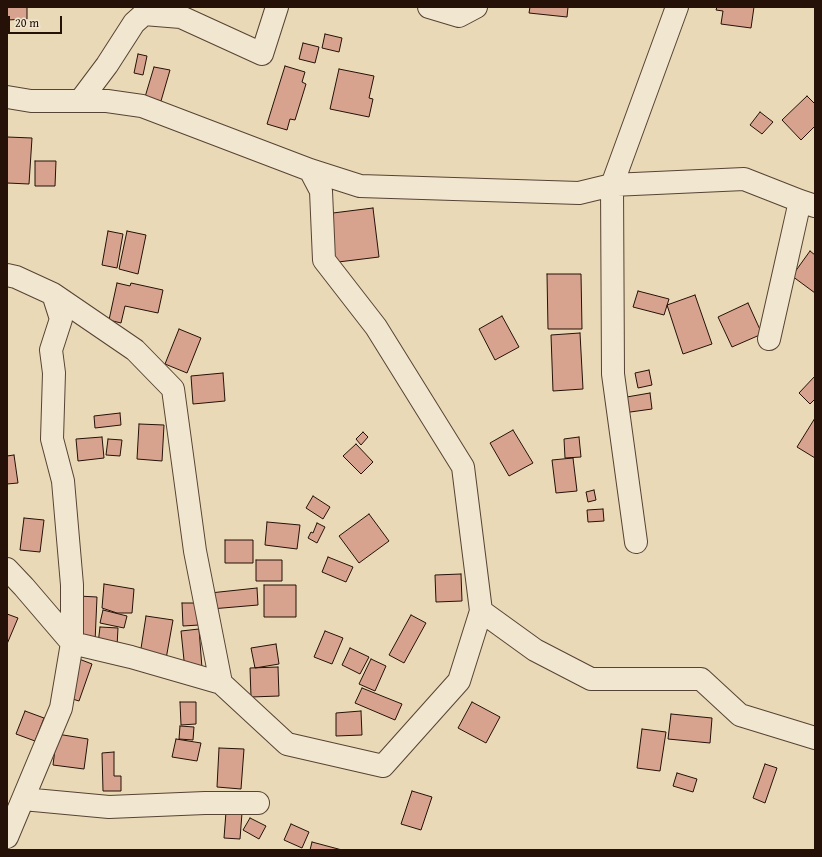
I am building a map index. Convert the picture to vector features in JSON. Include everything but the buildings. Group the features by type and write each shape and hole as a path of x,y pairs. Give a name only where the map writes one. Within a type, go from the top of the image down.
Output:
{"street":[{"path":"80,101 107,65 134,23 144,14 181,16 262,54 277,7"},
{"path":"429,7 459,16 476,7"},
{"path":"636,542 613,374 612,185 677,7"},
{"path":"7,97 31,101 107,101 142,106 310,170 360,186 579,193 612,185 744,179 807,204 768,339"},
{"path":"7,569 72,643 130,657 220,683 287,744 383,766 459,682 481,611 463,467 376,327 324,260 321,191 310,170"},
{"path":"7,275 16,277 53,294 135,350 173,389 195,551 220,683"},
{"path":"7,837 61,708 72,643 72,585 63,481 52,439 54,373 51,350 61,320 53,294"},
{"path":"481,611 535,650 591,679 701,679 740,715 815,738"},
{"path":"23,799 109,807 205,803 258,803"}]}
